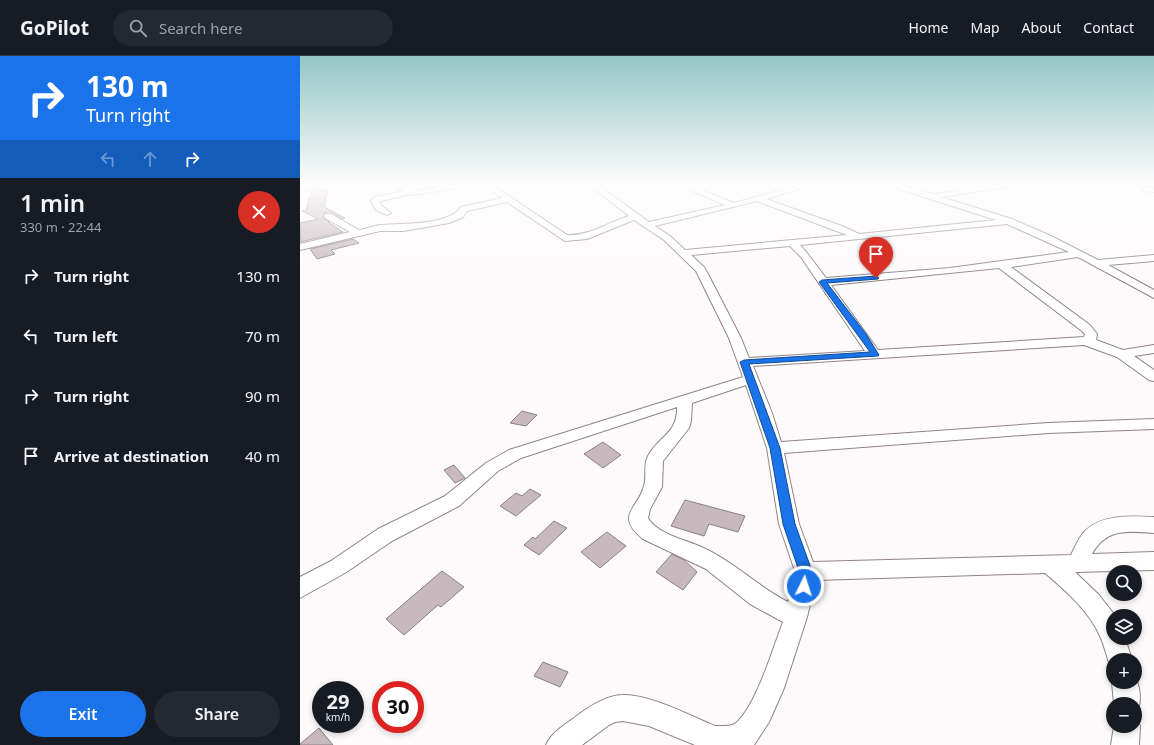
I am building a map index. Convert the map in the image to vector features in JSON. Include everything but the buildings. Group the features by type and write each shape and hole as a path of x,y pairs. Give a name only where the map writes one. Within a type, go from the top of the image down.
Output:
{"street":[{"path":"328,216 357,233"},
{"path":"301,245 384,228 403,228 449,220 457,216"},
{"path":"532,216 567,238 599,232 620,221 642,221 670,216"},
{"path":"560,745 590,722 614,709 624,707 642,710 715,740 726,740 744,735 760,713 771,688 796,617 806,575 806,571 789,524 775,448 735,338 708,282 700,269 667,238 635,216"},
{"path":"806,216 839,228 858,238"},
{"path":"992,216 1034,232 1096,263 1154,295"},
{"path":"683,253 858,238 1009,222"},
{"path":"792,243 804,255 822,282 863,336 875,355"},
{"path":"822,282 1002,265 1078,254"},
{"path":"1096,263 1154,258"},
{"path":"1002,265 1089,331 1091,334 1090,339 1085,341"},
{"path":"300,588 338,567 385,535 452,501 492,467 512,456 535,447 684,400 747,371 875,355 1085,341 1123,354 1154,377"},
{"path":"1123,354 1154,349"},
{"path":"684,400 684,415 680,430 656,458 653,466 654,487 639,517 641,525 668,543 708,560 769,604 796,617"},
{"path":"775,448 1048,428 1154,424"},
{"path":"1077,563 1085,548 1099,531 1123,524 1154,525"},
{"path":"806,571 1154,561"},
{"path":"1049,564 1082,592 1098,612 1110,630 1118,653"},
{"path":"1125,745 1126,733"}],"route":[{"path":"804,586 806,571 789,524 779,478 775,448 764,413 744,362 875,355 863,336 822,282 876,278"}]}
